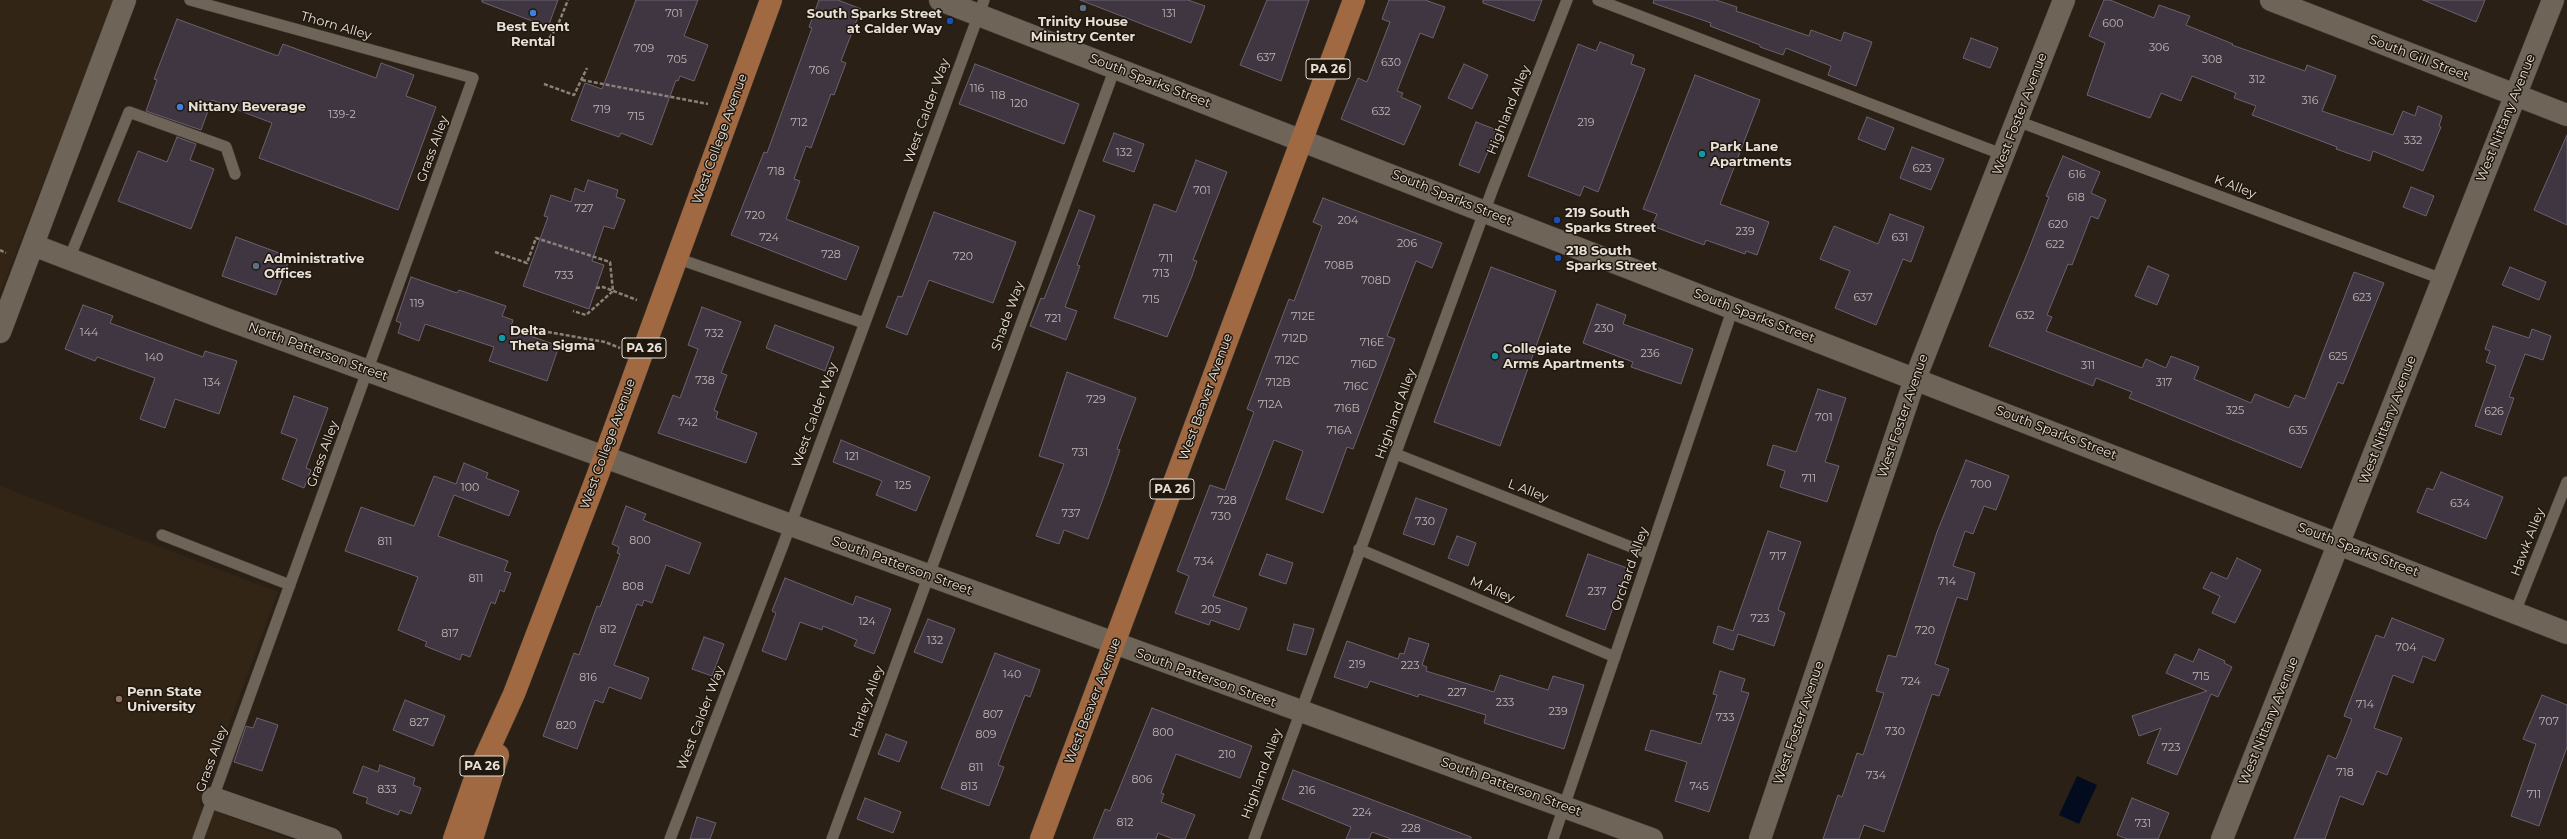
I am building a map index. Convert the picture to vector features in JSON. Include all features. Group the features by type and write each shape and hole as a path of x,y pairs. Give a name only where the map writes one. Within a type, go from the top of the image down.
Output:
{"main road":[{"name":"West College Avenue","path":"454,839 473,784 514,694 604,457 771,0"},
{"name":"West Beaver Avenue","path":"1041,839 1354,0"},
{"path":"472,839 489,790 514,694"}],"street":[{"path":"0,332 125,0"},
{"name":"South Sparks Street","path":"940,0 981,7 1115,68 2340,543 2567,633"},
{"name":"West Foster Avenue","path":"1760,839 1915,379 2018,121 2064,0"},
{"name":"South Gill Street","path":"2271,0 2567,115"},
{"name":"West Nittany Avenue","path":"2222,839 2553,0"},
{"name":"North Patterson Street","path":"34,245 69,260 604,457"},
{"name":"South Patterson Street","path":"604,457 1114,644 1565,806 1652,839"},
{"path":"213,798 331,839"}],"lane":[{"name":"Thorn Alley","path":"190,0 473,78"},
{"name":"Highland Alley","path":"1254,839 1299,711 1396,454 1485,211 1567,0"},
{"path":"1598,0 2004,155"},
{"name":"West Calder Way","path":"670,839 790,525 981,7"},
{"name":"Shade Way","path":"929,575 1115,68"},
{"name":"Grass Alley","path":"198,839 473,78"},
{"path":"69,260 129,112 226,147 235,174"},
{"name":"K Alley","path":"2018,121 2442,279"},
{"path":"676,258 864,324"},
{"name":"Orchard Alley","path":"1553,839 1733,308"},
{"name":"L Alley","path":"1396,454 1649,554"},
{"name":"Hawk Alley","path":"2515,612 2567,482"},
{"path":"162,535 290,585"},
{"name":"M Alley","path":"1359,549 1615,657"},
{"name":"Harley Alley","path":"832,839 929,575"}],"path":[{"path":"546,43 557,27 568,0"},
{"path":"544,84 574,95 582,80 586,68"},
{"path":"582,80 708,104"},
{"path":"495,252 527,263 536,238 610,262 613,291"},
{"path":"0,250 7,253"},
{"path":"596,288 603,287 638,301"},
{"path":"573,311 586,315 613,291"},
{"path":"542,331 605,342 620,348"}],"shaded area":[{"path":"0,0 114,0 0,294"},
{"name":"Penn State University","path":"0,486 278,592 199,805 289,839 0,839"}],"water":[{"path":"2077,776 2097,785 2079,824 2059,815"}],"building":[{"name":"Best Event Rental","path":"482,0 558,0 548,27 482,2"},
{"path":"636,0 698,0 684,36 708,45 694,81 680,76 678,81 676,80 652,145 621,133 619,137 571,120 585,83 602,89"},
{"path":"819,0 838,0 861,9 841,61 846,63 834,95 831,94 811,148 806,146 794,179 800,181 786,219 859,247 846,280 731,235 764,152 767,153 812,28 809,27"},
{"path":"1080,0 1188,0 1205,6 1191,43"},
{"path":"1267,0 1309,0 1281,81 1240,65"},
{"path":"1389,0 1425,0 1445,7 1433,38 1420,33 1397,91 1403,93 1401,97 1421,106 1404,145 1341,119 1358,78 1367,82 1390,22 1382,19"},
{"path":"1483,0 1542,0 1534,21 1483,3"},
{"path":"1654,0 1716,0 1737,7 1736,11 1809,36 1811,30 1841,41 1844,32 1872,42 1856,86 1828,75 1831,66 1786,48 1783,55 1760,47 1760,45 1710,26 1711,23 1653,3"},
{"path":"2104,0 2110,0 2154,18 2159,5 2190,16 2186,25 2233,44 2232,45 2305,71 2307,65 2336,76 2322,111 2393,135 2403,111 2415,116 2418,106 2442,116 2439,126 2441,127 2423,171 2373,151 2370,161 2252,115 2256,106 2234,98 2236,93 2192,76 2181,101 2161,93 2150,118 2087,95 2105,43 2089,36"},
{"path":"2423,0 2485,0 2476,22"},
{"path":"177,19 278,56 283,44 376,78 381,63 414,75 406,96 436,107 398,210 259,158 272,123 212,100 201,130 146,111 157,80 154,79"},
{"path":"1971,38 1998,48 1990,68 1963,58"},
{"path":"1600,42 1634,55 1631,64 1645,69 1598,192 1584,186 1580,196 1528,176 1578,44 1596,51"},
{"path":"975,64 1079,104 1064,144 959,104"},
{"path":"1464,64 1488,75 1472,109 1448,98"},
{"name":"Park Lane Apartments","path":"1695,75 1760,100 1720,204 1769,222 1757,255 1746,251 1745,254 1706,240 1704,245 1652,226 1657,214 1643,209"},
{"path":"1867,117 1894,128 1885,150 1858,139"},
{"path":"1476,122 1497,130 1479,173 1459,165"},
{"path":"1114,133 1144,144 1134,172 1103,161"},
{"path":"2567,135 2567,225 2534,210"},
{"path":"177,137 196,144 190,160 214,169 191,229 118,201 138,151 167,162"},
{"path":"1912,147 1944,159 1931,190 1900,178"},
{"path":"2063,156 2100,172 2091,193 2106,200 2098,219 2091,216 2072,265 2068,264 2047,315 2052,317 2046,331 2142,368 2146,359 2166,368 2171,356 2199,367 2194,379 2251,403 2255,394 2289,408 2295,395 2305,399 2354,272 2384,283 2343,384 2338,382 2301,468 2129,398 2132,392 2096,378 2093,386 1989,346 2027,254 2049,197 2046,196"},
{"path":"1196,160 1227,172 1193,260 1197,261 1192,276 1167,337 1114,318 1154,204 1176,212"},
{"path":"588,180 618,190 616,197 625,200 614,229 604,226 592,261 604,265 589,309 523,286 548,217 544,216 551,195 571,202 575,188 584,192"},
{"path":"2411,187 2434,196 2426,216 2403,207"},
{"path":"1323,198 1442,243 1432,268 1416,261 1387,336 1395,339 1353,449 1347,447 1323,513 1286,499 1303,451 1274,440 1213,596 1247,608 1239,630 1211,620 1209,625 1175,613 1189,576 1177,571 1210,485 1225,490 1254,412 1247,409 1289,299 1294,301 1322,226 1313,222"},
{"path":"1079,210 1095,216 1077,265 1080,266 1065,307 1077,311 1066,340 1030,326 1041,298 1044,299"},
{"path":"934,212 1016,242 993,303 929,280 907,335 886,327 898,296 902,297"},
{"path":"1890,214 1924,227 1911,262 1903,259 1876,325 1835,308 1850,271 1820,259 1834,226 1878,244"},
{"name":"Administrative Offices","path":"236,237 290,257 276,295 222,276"},
{"path":"2148,266 2169,275 2157,305 2135,296"},
{"name":"Collegiate Arms Apartments","path":"1491,267 1556,291 1500,446 1434,422"},
{"path":"2510,267 2546,282 2539,300 2502,285"},
{"name":"Delta Theta Sigma","path":"411,277 457,293 459,290 506,306 502,316 513,320 510,329 559,346 547,381 489,361 494,347 425,324 419,341 398,333 401,323 396,321"},
{"path":"1597,304 1626,315 1623,324 1693,349 1681,384 1631,367 1633,362 1583,343"},
{"path":"83,305 113,316 110,323 203,357 205,351 237,361 219,414 175,399 165,428 140,419 155,378 97,357 95,361 65,349"},
{"path":"702,307 741,322 721,373 727,375 714,410 718,412 716,418 757,433 746,463 658,433 673,395 680,398 698,349 688,345"},
{"path":"775,325 834,347 825,371 766,348"},
{"path":"2493,326 2529,338 2532,329 2551,336 2543,360 2525,354 2509,397 2514,398 2501,435 2475,426 2496,366 2486,362 2490,351 2485,349"},
{"path":"1067,372 1136,398 1117,449 1120,450 1088,539 1064,530 1059,544 1036,536 1064,464 1039,456"},
{"path":"1818,389 1846,398 1825,462 1839,466 1827,502 1780,487 1785,471 1767,465 1773,445 1796,452"},
{"path":"294,396 328,408 306,468 311,470 304,488 282,479 297,439 281,433"},
{"path":"841,440 930,477 916,511 876,495 882,481 833,462"},
{"path":"1966,460 2009,476 1996,510 1984,506 1973,534 1965,531 1953,566 1975,573 1967,600 1957,597 1935,664 1949,669 1939,696 1932,694 1884,832 1864,825 1859,839 1823,839 1838,795 1842,797 1857,753 1863,755 1884,693 1876,691 1888,655 1896,657 1937,532"},
{"path":"464,463 488,473 486,478 519,491 509,516 454,495 438,536 508,561 504,571 511,573 504,592 500,590 495,604 491,602 470,657 462,654 460,660 425,646 427,642 398,630 418,577 345,551 361,507 414,526 434,476 456,484"},
{"path":"2441,472 2503,497 2486,539 2417,512 2427,488 2433,490"},
{"path":"1416,498 1447,509 1434,545 1403,534"},
{"path":"626,506 646,514 643,520 701,543 689,574 666,565 652,603 644,600 642,606 637,604 614,665 649,678 641,699 609,687 603,703 595,700 577,749 543,736 574,653 579,655 597,606 600,607 620,554 617,553 619,547 612,544"},
{"path":"1768,531 1801,542 1778,610 1785,613 1774,646 1738,634 1733,650 1713,643 1718,626 1733,631"},
{"path":"1457,536 1476,543 1468,566 1448,558"},
{"path":"1267,554 1293,563 1286,584 1259,575"},
{"path":"1588,554 1627,568 1605,630 1566,616"},
{"path":"2237,558 2261,570 2235,623 2212,613 2220,596 2203,588 2211,572 2227,579"},
{"path":"785,578 853,605 856,596 891,609 874,654 854,646 857,640 823,626 822,630 800,622 786,660 762,651 776,613 772,611"},
{"path":"2392,618 2444,639 2435,661 2423,656 2413,683 2393,675 2374,728 2402,738 2387,775 2377,771 2363,805 2340,796 2325,839 2294,839 2328,755 2336,759 2352,719 2344,716 2376,635 2384,638"},
{"path":"928,619 955,629 942,663 914,652"},
{"path":"1294,624 1314,629 1306,655 1287,650"},
{"path":"704,637 724,644 712,676 692,669"},
{"path":"1409,638 1429,644 1422,665 1427,667 1426,671 1494,692 1500,675 1548,690 1553,676 1584,685 1564,749 1484,723 1486,715 1419,694 1418,697 1370,681 1367,688 1334,677 1347,641 1398,659 1400,653 1404,654"},
{"path":"2199,649 2225,661 2224,663 2232,667 2218,697 2211,694 2177,775 2147,763 2161,728 2139,736 2132,716 2207,691 2166,673 2175,654 2193,662"},
{"path":"995,653 1040,670 1030,697 1025,695 998,765 1004,767 989,806 941,788"},
{"path":"1720,671 1745,679 1741,691 1749,693 1709,812 1675,801 1687,762 1645,750 1651,730 1701,744 1717,695 1713,694"},
{"path":"2542,695 2567,705 2567,747 2539,826 2511,816 2536,744 2523,739"},
{"path":"405,700 445,716 433,746 393,730"},
{"path":"1152,708 1252,746 1240,778 1176,754 1161,793 1164,794 1161,802 1195,815 1185,839 1173,839 1158,833 1156,839 1093,839 1105,809 1110,811"},
{"path":"257,718 278,725 262,771 234,762 246,726 253,728"},
{"path":"886,734 907,742 899,762 878,754"},
{"path":"380,765 415,778 413,785 421,788 411,814 400,810 398,815 366,803 368,798 353,793 363,766 378,772"},
{"path":"1293,770 1471,837 1471,839 1391,839 1372,832 1369,839 1346,839 1351,827 1282,799"},
{"path":"865,798 901,812 893,833 857,819"},
{"path":"2132,798 2169,813 2158,839 2127,839 2117,835"},
{"path":"697,817 716,823 710,839 690,839"}],"place":[{"name":"Trinity House Ministry Center","path":"1083,8"},
{"name":"Best Event Rental","path":"533,13"},
{"name":"South Sparks Street at Calder Way","path":"950,21"},
{"name":"Nittany Beverage","path":"180,107"},
{"name":"Park Lane Apartments","path":"1702,154"},
{"name":"219 South Sparks Street","path":"1557,220"},
{"name":"218 South Sparks Street","path":"1558,258"},
{"name":"Administrative Offices","path":"256,266"},
{"name":"Delta Theta Sigma","path":"502,338"},
{"name":"Collegiate Arms Apartments","path":"1495,356"},
{"name":"Penn State University","path":"119,699"}]}
